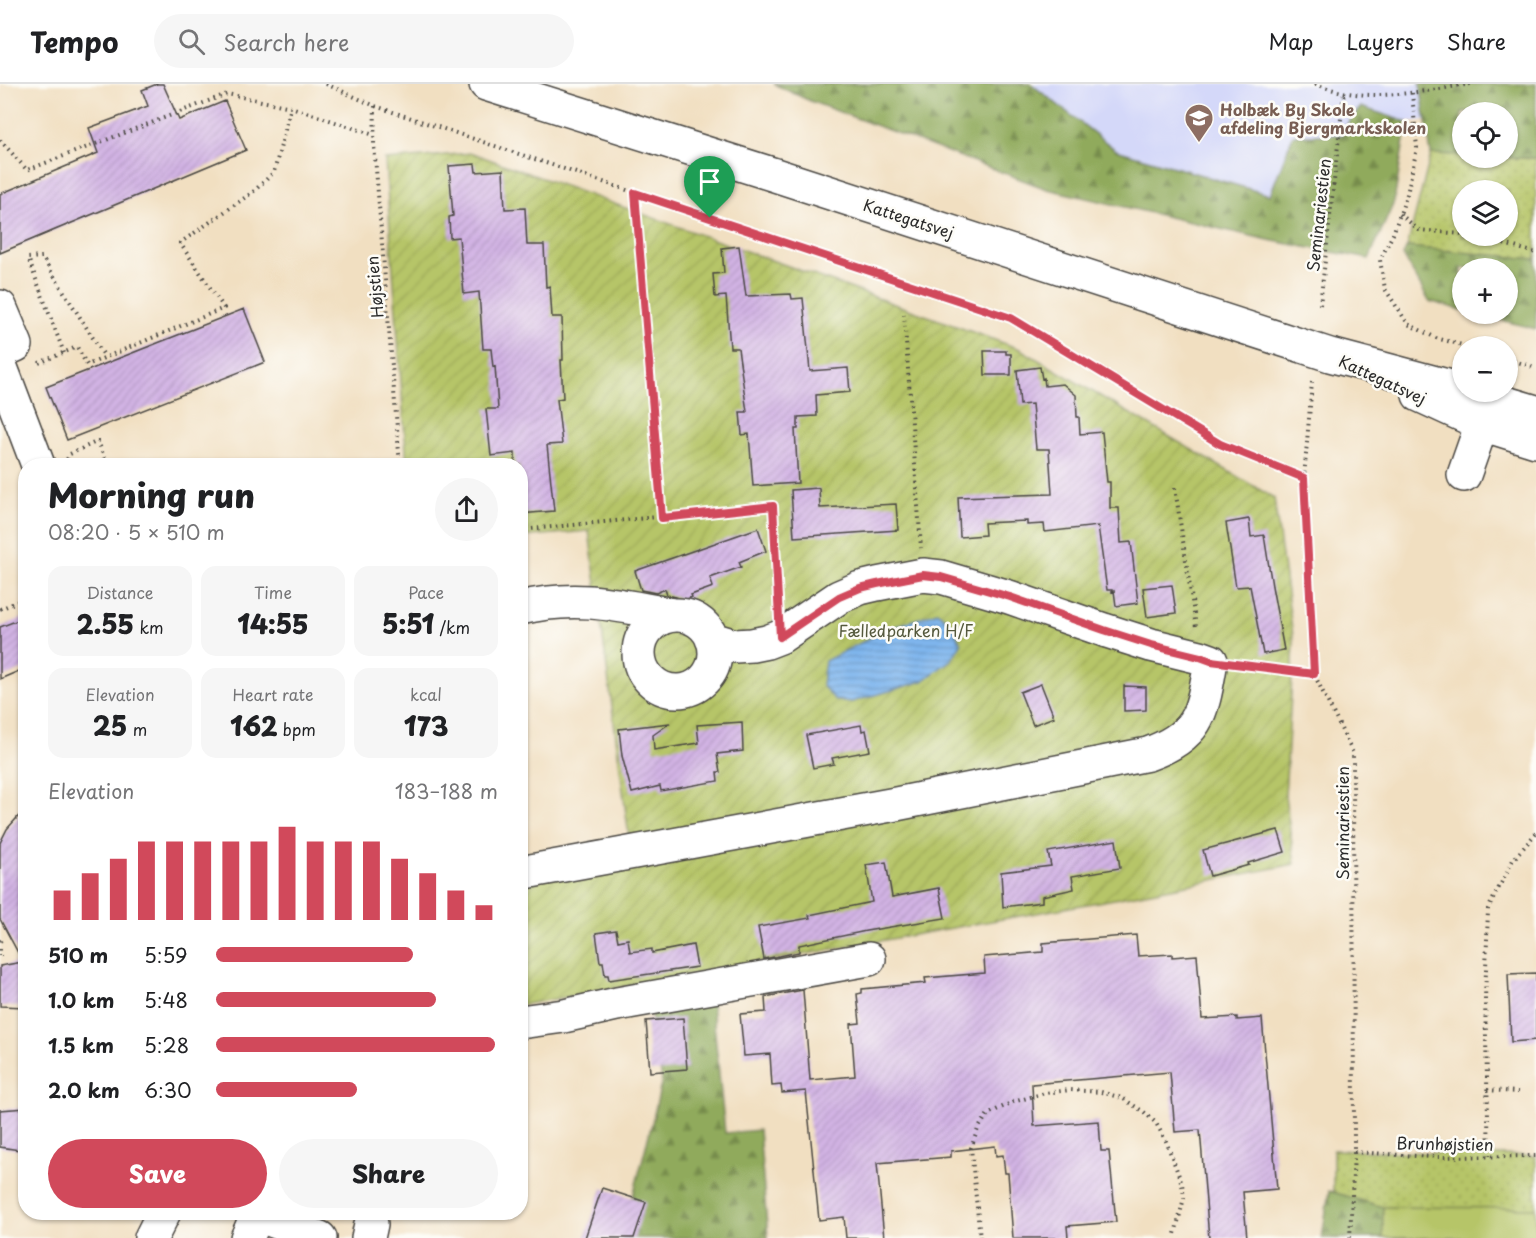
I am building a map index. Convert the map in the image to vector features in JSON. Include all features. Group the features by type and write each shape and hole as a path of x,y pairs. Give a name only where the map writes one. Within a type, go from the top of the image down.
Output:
{"street":[{"name":"Kattegatsvej","path":"486,84 764,171 1452,393"},
{"path":"0,307 16,345 2,365 49,458"},
{"path":"1464,475 1476,402"},
{"name":"Kattegatsvej","path":"1478,402 1536,441"},
{"name":"Kattegatsvej","path":"1481,402 1536,412"},
{"path":"528,872 896,804 1148,754 1168,745 1188,730 1201,710 1204,699 1206,659 1151,645 941,577 923,575 860,588 839,597 780,637 759,644 735,646 712,639"},
{"path":"528,607 551,603 606,602 685,616 696,620 705,627 712,639 715,652 713,665 707,676 697,685 685,690 672,691 660,687 649,679 639,657 644,634 662,618 673,615"},
{"path":"528,1021 869,959"},
{"path":"152,1238 160,1220"},
{"path":"247,1238 255,1220"},
{"path":"272,1220 320,1238"}],"path":[{"path":"326,84 375,106 1011,318 1220,444 1304,478"},
{"path":"1315,84 1344,92 1370,94 1412,93 1471,84"},
{"name":"Seminariestien","path":"1320,305 1344,92"},
{"path":"1412,93 1417,148 1407,194 1393,234 1380,260 1385,289 1408,324 1436,338 1452,342"},
{"path":"0,140 27,170 227,94 291,107 374,135"},
{"name":"Højstien","path":"375,106 374,135 399,458"},
{"path":"2,365 64,353 78,347 87,365 224,309 180,243 253,192 274,172 291,107"},
{"path":"635,193 662,518"},
{"path":"1400,214 1419,230 1452,233"},
{"path":"1509,246 1536,254"},
{"path":"64,353 28,258 42,257 105,357"},
{"path":"904,314 923,575"},
{"path":"1518,362 1536,368"},
{"name":"Seminariestien","path":"1312,382 1304,478 1314,674 1353,753 1354,1152 1350,1238"},
{"path":"62,458 98,441 104,458"},
{"path":"1175,488 1206,659 1314,674"},
{"path":"528,529 773,506 780,637"},
{"path":"0,609 18,601"},
{"path":"1489,1156 1485,1000 1488,909 1513,860 1536,833"},
{"path":"0,941 4,937"},
{"path":"0,950 0,956"},
{"path":"980,1238 971,1148 978,1129 988,1114 1013,1102 1045,1093 1070,1090 1101,1092 1122,1098 1156,1123 1166,1141 1182,1184 1184,1198 1174,1238"},
{"path":"1487,1090 1518,1092"},
{"name":"Brunhøjstien","path":"1354,1152 1433,1157 1536,1156"}],"shaded area":[{"name":"Holbæk By Skole afdeling Bjergmarkskolen","path":"1031,84 1420,84 1426,120 1407,122 1361,107 1349,121 1342,135 1293,136 1271,195 1116,150"}],"green space":[{"path":"774,84 1031,84 1116,150 1270,195 1293,135 1342,135 1349,121 1361,107 1407,122 1394,202 1369,259 1273,241 1047,189 810,101"},
{"path":"1420,84 1536,84 1536,158 1518,157 1518,102 1452,102 1452,155 1431,154"},
{"name":"Fælledparken H/F","path":"472,153 1020,349 1274,498 1294,643 1285,796 1295,864 1109,900 528,1004 528,867 630,845 589,531 528,536 528,458 406,458 385,160"},
{"path":"1431,154 1452,155 1452,168 1518,168 1518,158 1536,158 1536,258 1407,247"},
{"path":"1407,247 1536,258 1536,329 1516,324 1518,258 1452,258 1452,307 1429,301 1403,255"},
{"path":"712,1004 725,1133 759,1130 768,1238 622,1238 662,1080 650,1008"},
{"path":"1333,1150 1536,1156 1536,1238 1333,1238"},
{"path":"1329,1191 1383,1207 1383,1238 1322,1238"},
{"path":"1383,1207 1536,1208 1536,1238 1383,1238"}],"water":[{"path":"937,612 952,624 961,644 952,659 923,681 852,702 835,700 822,685 825,661 888,629"}],"building":[{"path":"163,84 179,120 225,101 246,150 0,253 0,194 98,153 89,128 148,106 142,90"},
{"path":"475,164 476,172 503,170 505,209 525,208 527,245 544,245 546,287 550,286 552,317 562,317 563,398 557,399 562,444 547,445 554,511 528,513 528,458 515,458 515,453 491,456 486,409 498,409 495,366 493,367 491,349 483,349 479,292 464,294 459,237 450,238 449,217 453,216 449,166"},
{"path":"739,246 746,296 791,294 792,299 803,298 810,371 848,368 850,392 816,395 817,416 798,417 798,429 795,429 798,483 753,486 749,434 742,435 740,412 747,412 738,348 730,348 726,296 715,297 713,274 724,273 722,248"},
{"path":"244,309 265,362 67,440 46,387"},
{"path":"984,351 1006,351 1006,354 1011,354 1011,375 985,375"},
{"path":"1040,367 1045,386 1063,384 1076,395 1080,434 1102,432 1107,482 1110,482 1110,508 1119,508 1121,543 1131,542 1138,603 1116,606 1114,591 1107,590 1098,526 1045,532 1044,524 1027,525 1027,521 984,523 985,535 960,537 958,497 1052,494 1049,449 1036,449 1032,404 1020,405 1017,370"},
{"path":"819,488 820,508 896,504 898,530 794,537 791,490"},
{"path":"1249,519 1251,537 1264,535 1284,650 1263,654 1250,586 1236,587 1226,523"},
{"path":"758,528 766,551 739,562 741,567 710,578 713,587 684,600 667,595 665,589 656,593 641,590 635,571"},
{"path":"1172,585 1176,613 1147,617 1143,588"},
{"path":"18,620 18,671 0,679 0,627"},
{"path":"1041,684 1054,717 1033,725 1020,692"},
{"path":"1124,686 1146,687 1146,710 1124,711"},
{"path":"742,722 743,751 717,754 720,772 717,772 718,781 661,791 660,786 632,793 622,756 619,729 670,723 653,735 654,750 699,743 697,725"},
{"path":"861,725 862,731 866,730 870,751 832,758 834,764 813,768 806,735"},
{"path":"18,817 18,953 0,919 0,843 7,829"},
{"path":"1278,830 1285,852 1210,876 1203,850"},
{"path":"1116,840 1120,868 1072,876 1074,889 1042,896 1042,902 1003,907 1001,872 1051,866 1048,852"},
{"path":"886,862 892,897 939,888 945,918 799,945 799,952 764,959 758,927 810,918 809,915 872,902 866,865"},
{"path":"616,930 618,941 628,939 630,952 652,949 652,953 693,945 697,967 609,980 608,975 605,975 603,962 600,962 596,933"},
{"path":"1136,935 1138,956 1197,955 1202,1019 1262,1018 1277,1189 1243,1192 1247,1238 1209,1238 1200,1130 1175,1132 1170,1072 1032,1084 1034,1126 1099,1121 1101,1151 1109,1151 1116,1222 1067,1226 1068,1238 1013,1238 1008,1173 1005,1173 1003,1155 996,1156 995,1146 951,1151 951,1157 877,1163 884,1238 846,1238 844,1217 819,1220 806,1091 782,1093 781,1085 772,1086 770,1054 744,1056 740,1014 766,1012 765,997 803,990 810,1080 855,1076 851,1024 860,1023 857,994 862,993 862,989 926,983 925,978 985,973 984,957 1043,952 1043,943"},
{"path":"18,963 18,1007 0,1006 0,966"},
{"path":"1536,973 1536,1040 1511,1042 1508,974"},
{"path":"683,1018 687,1069 650,1072 646,1021"},
{"path":"18,1109 18,1150 0,1147 0,1110"},
{"path":"602,1188 646,1202 634,1238 585,1238"}],"place":[{"name":"Holbæk By Skole afdeling Bjergmarkskolen","path":"1199,144"}],"route":[{"path":"635,193 710,218 1011,318 1220,444 1304,478 1314,674 1211,661 1151,645 1010,597 941,577 923,575 860,588 839,597 780,637 773,506 662,518 635,193"}]}
